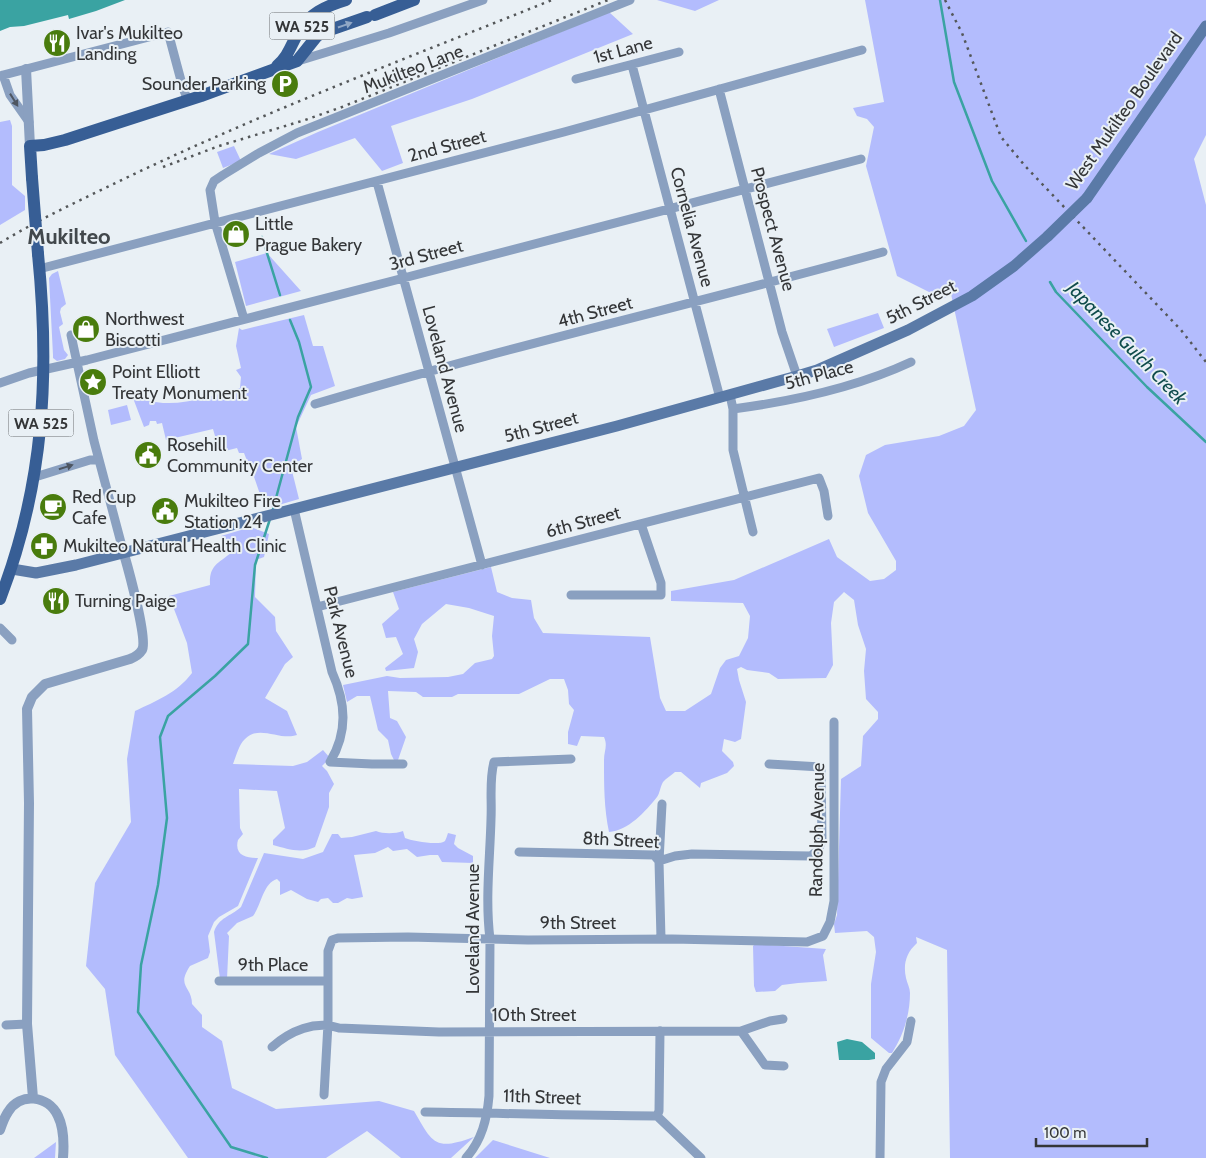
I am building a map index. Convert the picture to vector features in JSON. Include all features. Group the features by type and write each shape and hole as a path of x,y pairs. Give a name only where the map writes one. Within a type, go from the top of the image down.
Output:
{"main road":[{"name":"WA 525","path":"274,69 286,58 302,25 314,13 346,0"},
{"name":"WA 525","path":"0,599 12,569 23,531 35,477 41,420 43,318 30,146 65,140 188,101 297,61 317,36 324,32 414,0"},
{"name":"West Mukilteo Boulevard","path":"1048,236 1087,198 1206,26"},
{"name":"5th Street","path":"12,569 36,573 47,572 124,554 725,397 817,370 908,330 972,296 1014,266 1048,236"}],"street":[{"path":"297,61 389,33 483,0"},
{"name":"Mukilteo Lane","path":"215,222 210,190 214,181 259,153 313,126 421,85 630,0"},
{"path":"29,122 10,95 2,76 168,32 188,101"},
{"name":"2nd Street","path":"39,269 644,111 862,50"},
{"name":"1st Lane","path":"576,79 679,52"},
{"name":"Cornelia Avenue","path":"632,65 695,302 725,397 733,409 733,450 744,496"},
{"path":"26,69 30,146"},
{"name":"Prospect Avenue","path":"719,89 782,332 797,376"},
{"name":"3rd Street","path":"0,383 43,370 861,158"},
{"name":"Loveland Avenue","path":"377,182 482,565"},
{"path":"215,222 244,319"},
{"name":"4th Street","path":"315,404 884,252"},
{"path":"33,1098 27,1024 29,803 27,709 32,697 45,684 137,656 144,645 124,554 98,460 71,335"},
{"name":"5th Place","path":"733,409 805,398 888,372 911,362"},
{"path":"35,477 90,460 98,460"},
{"name":"6th Street","path":"317,608 819,478 824,491 828,516"},
{"path":"744,496 753,532"},
{"name":"Park Avenue","path":"294,509 332,672 342,701 342,733 338,749 330,762 403,764"},
{"path":"571,595 661,595 661,583 641,524"},
{"path":"0,628 12,640"},
{"name":"Randolph Avenue","path":"823,936 830,922 834,901 834,722"},
{"name":"Loveland Avenue","path":"466,1158 476,1145 487,1112 489,1096 490,938 488,924 488,871 492,770 494,762 571,759"},
{"name":"Randolph Avenue","path":"769,764 821,767 822,841 818,850 811,856"},
{"path":"661,939 659,861 662,804"},
{"name":"8th Street","path":"520,852 654,855 659,861 675,856 692,854 811,856"},
{"name":"9th Street","path":"328,981 328,951 332,940 346,937 807,942 823,936"},
{"path":"324,1095 328,1024 328,981"},
{"name":"9th Place","path":"219,982 328,981"},
{"name":"10th Street","path":"328,1024 339,1028 429,1032 741,1031 770,1021 783,1019"},
{"path":"880,1158 881,1082 886,1069 907,1042 911,1021"},
{"path":"6,1024 27,1024"},
{"path":"272,1047 290,1032 328,1024"},
{"path":"660,1031 659,1111 657,1116 700,1158"},
{"path":"741,1031 765,1065 784,1066"},
{"path":"0,1130 12,1106 33,1098 46,1102 58,1116 63,1138 63,1158"},
{"name":"11th Street","path":"425,1112 657,1116"}],"shaded area":[{"path":"0,0 125,0 69,19 68,15 24,26 10,27 0,31"},
{"path":"657,0 719,0 695,11"},
{"path":"865,0 1206,0 1206,135 1194,159 1206,205 1206,1158 950,1158 947,950 916,937 917,943 910,951 905,963 910,1001 905,1025 899,1040 892,1053 889,1053 871,1038 871,984 876,952 874,937 867,931 835,933 834,924 837,915 841,779 861,766 863,736 878,719 878,712 866,699 864,671 866,649 858,625 854,600 844,592 834,602 831,623 833,665 826,678 778,679 769,673 747,670 741,667 737,669 746,702 741,739 735,742 724,739 722,751 733,762 734,766 727,773 701,783 700,788 681,772 675,772 663,782 659,794 642,814 630,824 616,831 609,832 606,814 604,757 606,746 604,737 581,736 577,746 568,744 568,732 574,710 569,704 568,690 564,679 550,679 519,694 458,694 452,697 423,697 416,692 388,691 390,718 397,721 406,737 398,760 394,760 388,740 378,730 370,696 357,696 347,702 343,685 387,676 400,678 448,677 463,674 475,663 492,659 494,656 492,636 494,616 469,608 446,604 422,624 414,639 418,652 414,668 386,671 385,668 403,654 396,637 386,638 382,624 399,609 393,592 491,567 497,592 512,598 531,600 534,618 543,633 650,637 660,698 666,711 685,711 711,694 720,668 726,660 739,656 748,638 750,616 743,603 671,601 671,591 734,580 829,539 837,557 870,581 884,579 896,570 896,561 868,513 859,476 866,455 885,445 939,436 964,426 976,410 951,294 943,299 897,276 866,166 874,127 867,119 857,116 853,108 884,102"},
{"path":"609,12 633,34 472,99 391,126 403,163 382,171 355,138 296,159 269,154 318,132"},
{"path":"10,120 12,126 12,185 25,196 25,210 0,225 0,122"},
{"path":"234,146 241,161 223,168 217,152"},
{"path":"267,253 301,291 246,306 235,262"},
{"path":"58,271 66,304 61,308 63,324 59,327 64,350 68,355 65,359 57,361 53,358 49,278"},
{"path":"878,313 884,328 834,347 827,329"},
{"path":"304,315 313,346 323,346 335,386 311,395 296,427 302,459 291,467 299,499 265,509 244,453 239,453 237,448 225,451 223,442 217,443 213,429 166,440 162,423 157,424 156,421 150,421 149,425 144,427 133,398 144,395 146,400 170,403 181,402 205,398 240,388 241,377 236,370 241,368 236,346 239,328 242,330"},
{"path":"127,405 131,420 111,425 108,410"},
{"path":"251,527 269,534 264,557 256,560 255,597 275,617 276,631 293,657 285,664 265,698 287,711 297,735 284,736 257,733 251,735 241,744 233,764 293,766 307,762 323,750 330,758 322,766 334,784 329,793 329,807 315,847 305,850 273,845 273,840 285,828 277,791 239,789 240,828 243,834 238,840 238,849 242,855 258,858 238,906 214,922 208,936 210,952 208,958 190,966 184,978 184,983 190,993 192,1004 202,1015 202,1027 222,1041 232,1088 276,1109 379,1101 414,1111 426,1131 436,1142 443,1144 451,1143 474,1137 451,1158 401,1158 367,1131 326,1158 188,1158 115,1055 105,989 86,966 95,883 131,822 127,759 135,711 173,691 192,673 187,643 169,596 210,585 213,569 231,553 221,536"},
{"path":"376,831 396,833 403,831 405,838 432,843 445,841 448,833 456,835 454,844 473,856 473,863 442,862 438,855 417,857 407,849 393,851 388,847 375,853 354,855 363,897 347,898 338,903 333,903 328,898 321,899 318,902 307,899 291,890 280,895 280,882 277,879 272,881 265,890 253,916 237,923 227,933 229,936 227,979 220,979 214,932 222,920 241,907 264,853 303,859 323,852 332,834 338,834 341,838"},
{"path":"755,944 826,949 823,955 827,981 782,985 775,991 756,992 754,986 753,946"},
{"path":"847,1039 862,1042 875,1053 875,1059 839,1060 837,1042"},
{"path":"493,1140 550,1158 475,1158"},
{"path":"56,1142 55,1158 34,1158"}],"waterway":[{"name":"Japanese Gulch Creek","path":"940,0 954,82 992,181 1026,241"},
{"path":"262,237 280,295"},
{"name":"Japanese Gulch Creek","path":"1050,282 1056,292 1147,387 1206,442"},
{"path":"273,509 298,417 311,387 299,342 290,320"},
{"path":"267,1158 231,1147 138,1012 141,965 158,885 167,818 160,737 168,716 215,676 248,644 255,565 270,519"}],"railway":[{"path":"0,243 31,225 180,153 338,85 552,0"},
{"path":"163,167 219,146 342,107 608,0"},
{"path":"945,0 962,33 1001,137 1026,167 1181,330 1206,362"}],"place":[{"name":"Ivar's Mukilteo Landing","path":"57,43"},
{"name":"Sounder Parking","path":"285,84"},
{"name":"Little Prague Bakery","path":"236,234"},
{"name":"Northwest Biscotti","path":"86,329"},
{"name":"Point Elliott Treaty Monument","path":"93,382"},
{"name":"Rosehill Community Center","path":"148,455"},
{"name":"Red Cup Cafe","path":"53,507"},
{"name":"Mukilteo Fire Station 24","path":"165,511"},
{"name":"Mukilteo Natural Health Clinic","path":"44,546"},
{"name":"Turning Paige","path":"56,601"}],"district":[{"name":"Mukilteo","path":"69,236"}]}
